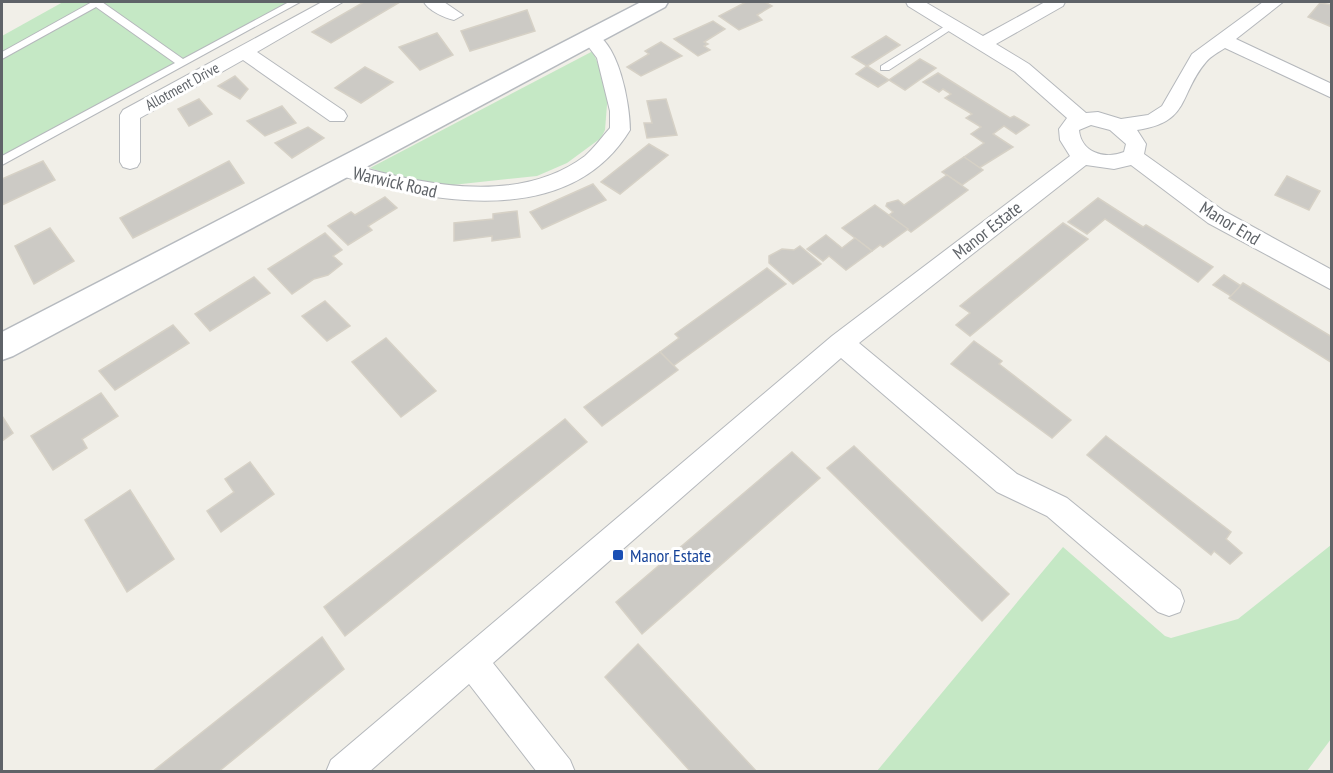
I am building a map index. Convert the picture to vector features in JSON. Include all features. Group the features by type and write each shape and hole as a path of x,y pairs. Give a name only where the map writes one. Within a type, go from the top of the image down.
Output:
{"street":[{"name":"Allotment Drive","path":"130,162 130,115 334,2"},
{"path":"432,2 454,15"},
{"name":"Warwick Road","path":"2,347 657,2"},
{"path":"914,2 1022,68 1082,120"},
{"path":"985,44 1045,18 1057,2"},
{"path":"1121,126 1154,121 1169,110 1199,58 1224,40 1266,3"},
{"name":"Warwick Road","path":"339,168 411,188 450,194 493,193 540,185 574,172 593,160 620,130 620,111 606,57 591,38"},
{"path":"1224,40 1332,92"},
{"path":"244,52 337,116"},
{"path":"1101,119 1121,126 1130,133 1136,144 1133,156 1125,161 1112,163 1084,156 1075,149 1068,137 1069,129 1082,120 1101,119"},
{"name":"Manor Estate","path":"343,771 841,343 1084,156"},
{"name":"Manor End","path":"1133,156 1216,217 1332,281"},
{"path":"841,343 1007,483 1057,507 1169,602"},
{"path":"471,661 558,771"}],"lane":[{"path":"2,56 97,2 182,63"},
{"path":"2,161 296,2"},
{"path":"885,68 953,24"}],"green space":[{"path":"63,2 295,2 2,161 2,36"},
{"path":"593,51 608,92 605,130 601,138 567,163 537,176 443,186 415,183 370,168"},
{"path":"1331,545 1331,739 1307,771 877,771 1063,547 1165,636 1171,638 1238,619"}],"building":[{"path":"364,2 400,2 331,43 312,32"},
{"path":"746,2 765,2 772,6 757,15 762,20 739,30 719,16"},
{"path":"1320,3 1332,5 1332,27 1308,17"},
{"path":"527,10 535,31 470,51 461,31"},
{"path":"713,21 725,29 704,42 708,44 704,46 710,50 698,56 674,39"},
{"path":"437,33 453,55 420,70 399,47"},
{"path":"886,36 900,45 867,66 852,57"},
{"path":"661,42 682,56 641,76 627,67 649,54 645,51"},
{"path":"920,59 936,68 905,90 889,80"},
{"path":"867,66 889,80 878,87 856,74"},
{"path":"365,67 393,82 361,103 335,88"},
{"path":"938,73 1010,118 1014,116 1029,125 1016,134 1004,126 993,134 1013,147 979,168 964,157 984,143 971,134 981,127 966,118 972,114 945,98 951,94 943,89 939,92 923,82"},
{"path":"235,76 248,89 240,99 218,86"},
{"path":"199,99 212,114 189,126 178,109"},
{"path":"666,99 677,135 647,138 644,123 652,123 647,101"},
{"path":"282,106 296,123 265,136 247,121"},
{"path":"308,127 324,138 292,158 275,143"},
{"path":"649,144 668,155 620,194 601,182"},
{"path":"964,157 983,170 962,185 942,172"},
{"path":"43,161 55,180 2,205 2,179"},
{"path":"229,161 244,183 133,238 120,218"},
{"path":"947,175 968,190 911,232 889,215 893,212 886,206 887,203 898,200 904,205"},
{"path":"1287,176 1320,191 1309,210 1275,195"},
{"path":"593,184 606,200 542,229 530,212"},
{"path":"385,197 397,208 368,226 372,230 348,245 328,226 351,212 355,215"},
{"path":"1098,198 1213,267 1198,282 1105,219 1087,234 1068,222"},
{"path":"875,205 908,229 883,247 880,245 872,251 842,228"},
{"path":"517,211 520,237 492,241 492,236 454,241 454,223 493,219 493,214"},
{"path":"1063,223 1088,239 970,336 956,325 970,313 960,306"},
{"path":"50,228 74,261 34,284 15,246"},
{"path":"325,233 342,250 333,256 342,264 328,275 314,279 292,294 268,269"},
{"path":"826,235 842,248 855,238 872,251 846,270 829,256 823,261 807,249"},
{"path":"800,246 821,264 793,284 769,263 769,256 782,249 794,250"},
{"path":"767,268 786,284 673,366 660,352 679,338 675,334"},
{"path":"1224,275 1241,286 1231,296 1213,285"},
{"path":"254,277 270,293 210,331 195,314"},
{"path":"1243,283 1332,337 1332,363 1229,298"},
{"path":"325,301 350,326 327,341 302,316"},
{"path":"173,325 189,343 115,390 99,371"},
{"path":"386,338 436,391 401,417 352,362"},
{"path":"974,341 1002,361 999,364 1071,420 1052,438 951,364"},
{"path":"660,352 678,370 602,426 584,407"},
{"path":"101,393 118,416 82,439 87,448 53,470 31,436"},
{"path":"2,416 13,433 2,441"},
{"path":"565,419 587,442 345,636 324,607"},
{"path":"1106,436 1231,532 1226,539 1242,553 1230,564 1214,551 1211,555 1087,455"},
{"path":"854,446 1009,594 982,621 827,468"},
{"path":"792,452 820,478 642,634 616,602"},
{"path":"250,462 274,494 221,532 207,511 234,492 225,479"},
{"path":"130,490 174,559 127,592 85,520"},
{"path":"322,637 344,669 218,772 152,772"},
{"path":"638,644 757,772 691,772 605,677"}],"place":[{"name":"Manor Estate","path":"618,555"}]}
